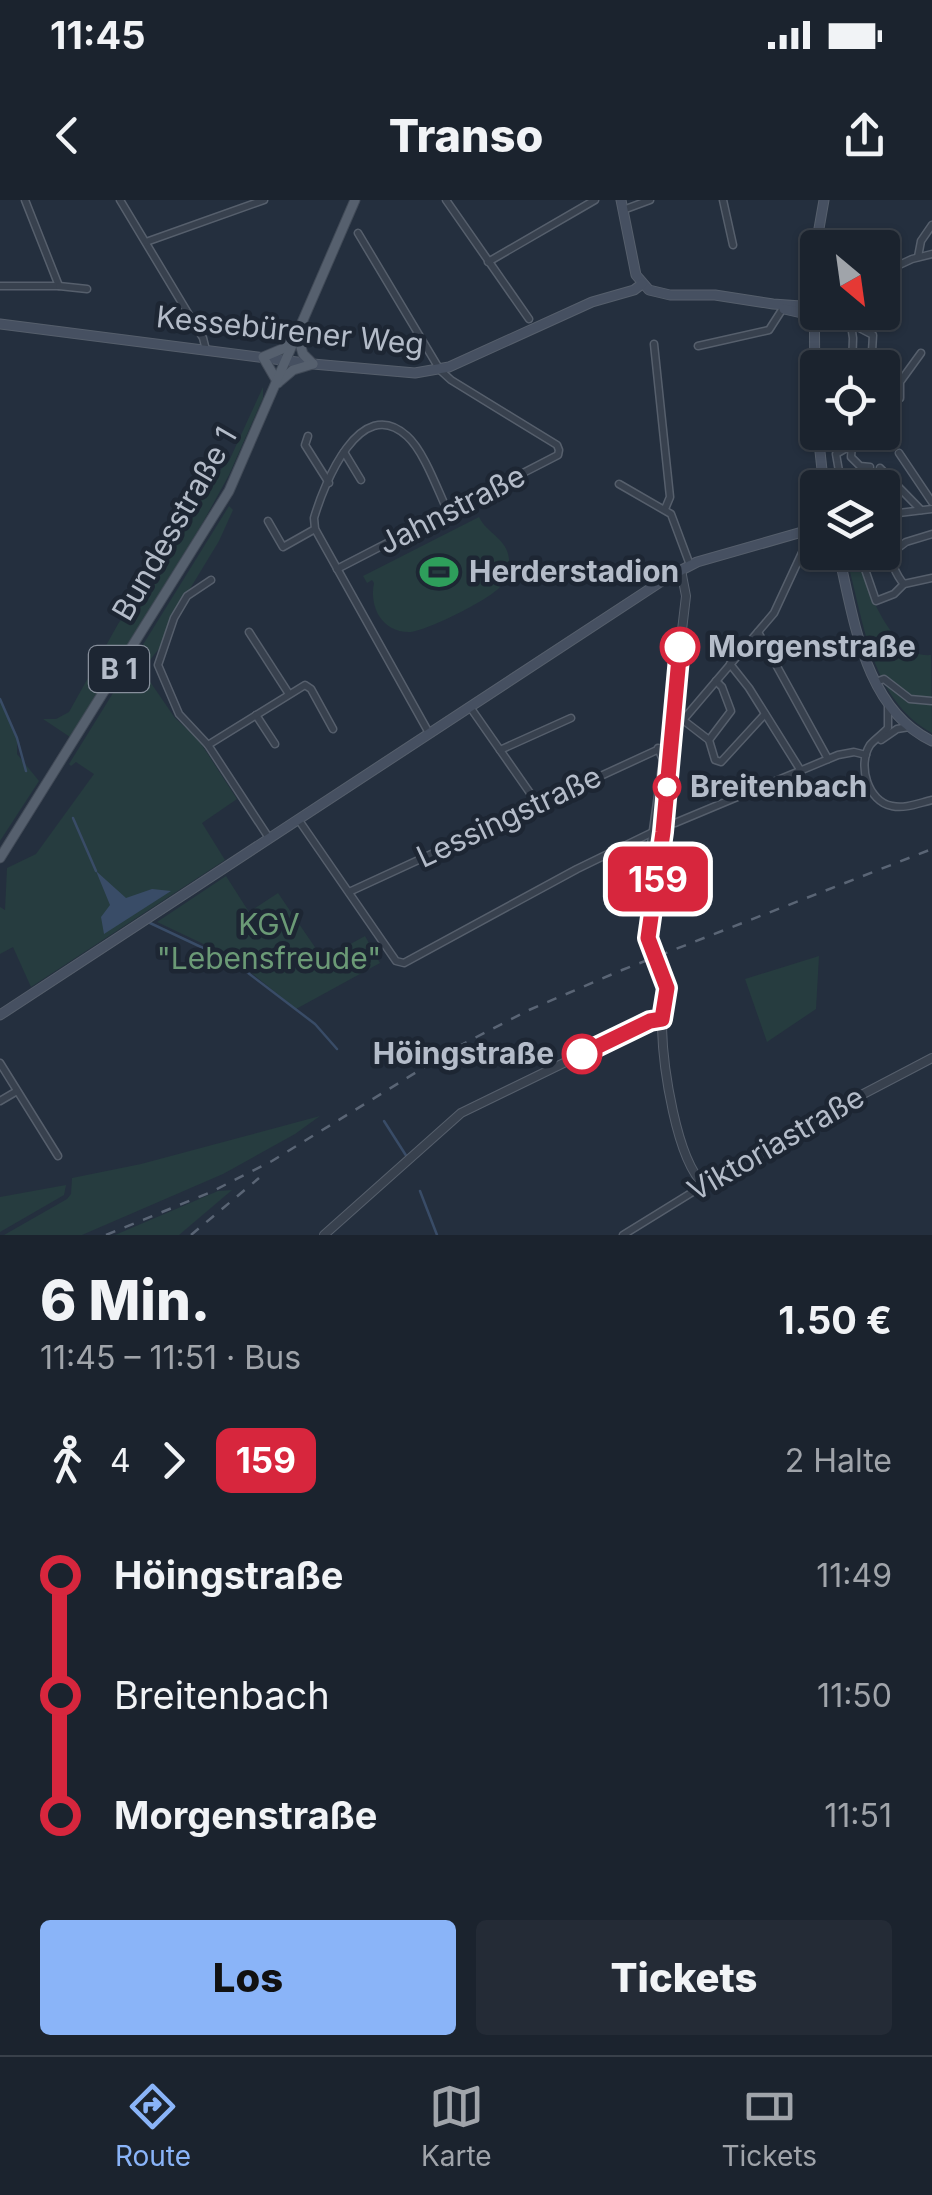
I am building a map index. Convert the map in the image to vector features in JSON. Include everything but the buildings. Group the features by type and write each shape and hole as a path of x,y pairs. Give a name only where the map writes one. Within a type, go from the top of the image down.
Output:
{"main road":[{"name":"B 1","path":"286,361 355,200"},
{"path":"818,230 824,200"},
{"path":"622,205 636,275 645,287"},
{"name":"Kessebürener Weg","path":"0,324 286,361 406,372 440,370 592,302 641,296 645,287 670,295 716,295 800,306"},
{"path":"814,330 814,406 822,470"},
{"path":"297,334 303,354 314,364 292,370 278,383 263,357 282,349 297,334"},
{"name":"Bundesstraße 1","path":"0,858 229,491 286,361"},
{"path":"0,1014 685,567 800,539"},
{"path":"841,570 865,655 886,701 909,727 932,741"}],"street":[{"path":"25,200 59,286"},
{"path":"120,200 203,338 206,351"},
{"path":"146,242 264,200"},
{"path":"446,200 529,320"},
{"path":"488,262 595,200"},
{"path":"622,205 650,200"},
{"path":"723,200 733,244"},
{"path":"918,257 920,241 932,225"},
{"path":"358,233 440,370"},
{"path":"900,265 932,254"},
{"path":"0,286 87,289"},
{"path":"698,346 762,333 774,326 781,306"},
{"path":"863,330 873,335 872,350"},
{"path":"654,344 670,497 665,509"},
{"path":"900,382 921,353"},
{"name":"Jahnstraße","path":"337,569 558,455 557,445 440,370"},
{"path":"429,733 315,529 316,512 352,438 368,428 383,426 400,431 414,444 448,512"},
{"path":"308,436 305,444 329,483"},
{"path":"850,450 857,464 878,469 928,507"},
{"path":"344,452 362,480"},
{"path":"899,454 932,520"},
{"path":"619,484 665,509 674,519 685,567 686,596 649,941"},
{"path":"900,512 928,507"},
{"path":"268,521 283,547 315,529"},
{"path":"900,546 932,534"},
{"path":"671,724 682,720 783,600 800,557"},
{"path":"865,570 876,601 894,594 904,584 931,581"},
{"path":"894,570 904,584"},
{"path":"211,580 188,596 174,618 158,661 180,714 208,745 270,838"},
{"path":"249,632 288,694"},
{"path":"758,632 828,759"},
{"path":"730,664 801,771"},
{"path":"876,682 886,680 910,699 932,701"},
{"path":"708,740 731,711 716,681"},
{"path":"208,745 288,694 308,686 333,729"},
{"path":"886,701 888,728 866,755 869,786 883,804 898,808 932,800"},
{"path":"470,706 537,803"},
{"path":"682,720 708,740 715,760 722,762 765,714"},
{"path":"256,715 275,744"},
{"path":"500,750 571,718"},
{"path":"866,755 894,731 909,727"},
{"name":"Lessingstraße","path":"349,892 670,744"},
{"path":"647,872 663,760 658,748"},
{"path":"664,824 675,823 828,759 850,752 866,755"},
{"path":"298,819 396,962 404,962 653,832"},
{"path":"665,982 668,999 662,1019 664,1049 681,1145 704,1185"},
{"path":"324,1235 461,1113 650,1021 662,1019"},
{"name":"Viktoriastraße","path":"623,1235 833,1108 932,1058"},
{"path":"0,1063 58,1156"},
{"path":"0,1102 17,1091"}],"green space":[{"path":"263,387 263,398 229,475 202,524 70,737 43,719 56,719 69,712 118,624 197,511 205,486 229,461"},
{"path":"229,506 233,510 219,541 168,625 165,641 142,670 175,718 198,739 237,799 202,823 225,860 31,987 13,947 0,954 0,907 5,910 7,868 36,854 94,774 76,762 69,764"},
{"name":"Herderstadion","path":"479,517 507,552 508,571 502,585 470,607 417,631 400,631 385,623 376,609 374,583 367,583 363,576"},
{"path":"850,570 862,570 884,620 905,646 931,655 932,733 896,701 883,681"},
{"path":"0,699 17,738 17,754 39,781 0,841"},
{"name":"KGV \"Lebensfreude\"","path":"226,876 249,912 278,893 323,959 365,936 380,963 296,1009 233,958 157,922"},
{"path":"819,956 816,1009 767,1042 745,979"},
{"path":"320,1116 223,1174 82,1235 4,1235 67,1199 72,1178 141,1164"},
{"path":"66,1185 64,1195 0,1232 0,1197"},
{"path":"232,1190 179,1235 115,1235 218,1191"}],"water":[{"path":"96,871 126,898 152,889 171,891 104,934 101,917 110,905"}],"waterway":[{"path":"0,699 26,771"},
{"path":"73,818 96,871"},
{"path":"150,923 235,963 315,1024 337,1049"},
{"path":"384,1121 407,1157"},
{"path":"420,1191 437,1235"}],"tunnel":[{"path":"649,941 665,982"}],"railway":[{"path":"106,1235 211,1192 272,1161 459,1046 529,1010 932,849"},
{"path":"191,1235 259,1178"}],"bus line":[{"name":"159","path":"582,1054 654,1019 662,1019 668,999 648,938 663,832 680,647"}],"place":[{"name":"Herderstadion","path":"439,572"},
{"name":"Morgenstraße","path":"680,647"},
{"name":"Breitenbach","path":"667,787"},
{"name":"Höingstraße","path":"582,1054"}]}
